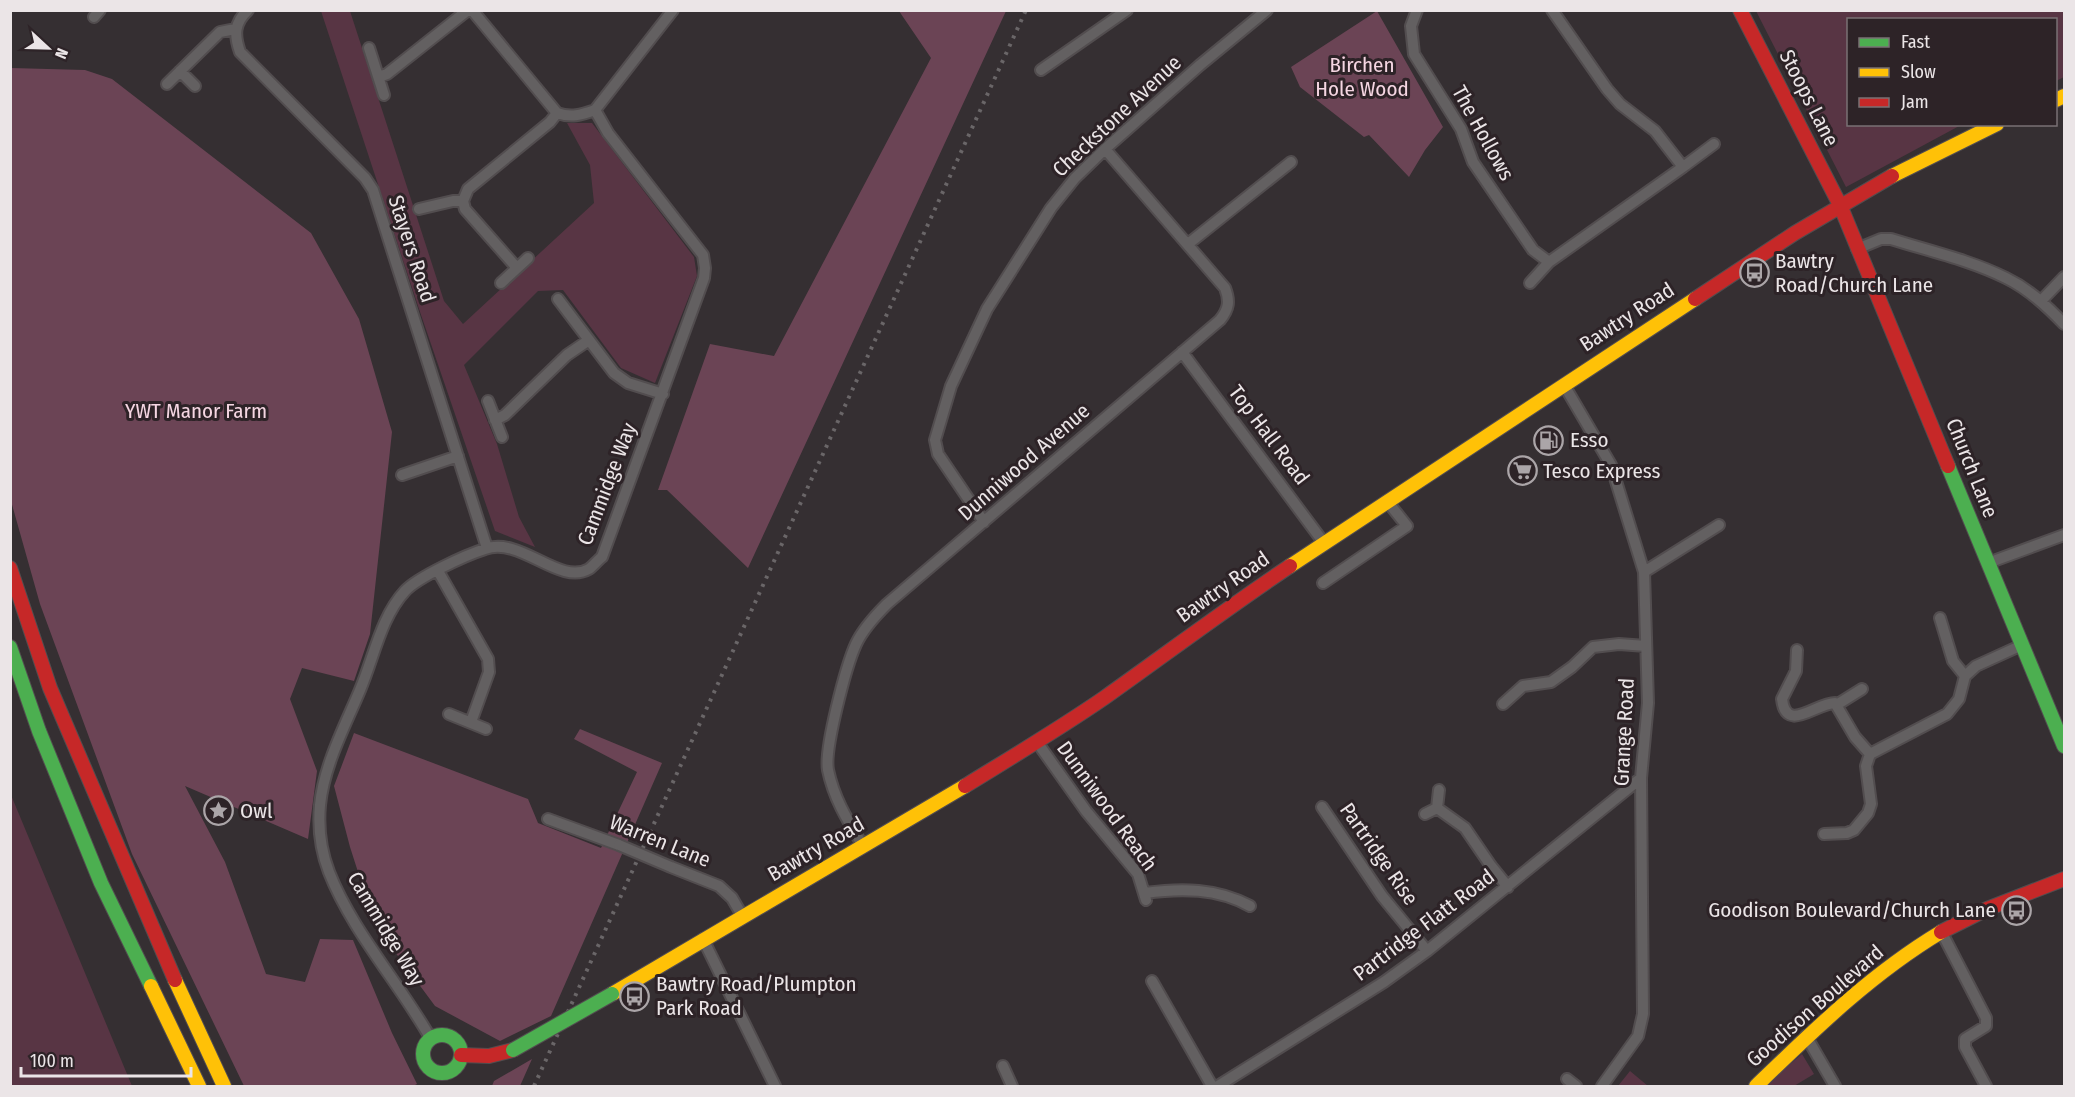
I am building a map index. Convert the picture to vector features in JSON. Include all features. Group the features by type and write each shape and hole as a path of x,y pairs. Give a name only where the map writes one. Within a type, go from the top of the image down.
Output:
{"main road":[{"name":"Stoops Lane","path":"1740,10 1840,205"},
{"name":"Bawtry Road","path":"461,1055 489,1056 513,1050 743,917 1037,742 1324,543 1840,205 1891,176 1993,126"},
{"name":"Church Lane","path":"1840,205 2064,746"},
{"path":"10,568 50,688 157,941 225,1086"},
{"path":"10,646 39,731 101,883 199,1086"},
{"name":"Goodison Boulevard","path":"1756,1086 1806,1036 1893,963 1941,931 2064,879"},
{"path":"443,1035 457,1043 461,1055 458,1064 451,1071 429,1075 423,1055 425,1046 431,1039 443,1035"}],"street":[{"path":"167,84 220,32 235,29 241,16 248,10"},
{"path":"379,77 387,74 470,10 557,113 579,116 595,110 673,10"},
{"path":"1041,70 1127,10"},
{"name":"Checkstone Avenue","path":"984,522 938,454 935,440 951,386 987,309 1051,208 1075,178 1200,65 1267,10"},
{"name":"The Hollows","path":"1417,10 1411,26 1414,54 1461,129 1473,162 1533,250 1549,262"},
{"path":"1552,10 1607,89 1620,104 1655,132 1683,166"},
{"name":"Stayers Road","path":"235,29 240,52 365,178 373,190 487,548"},
{"path":"369,48 384,95"},
{"path":"180,71 195,86"},
{"name":"Cammidge Way","path":"431,1039 348,910 329,872 320,836 320,805 338,742 389,613 408,588 487,548 504,546 516,549 559,569 574,573 588,570 602,557 663,394 704,278 705,268 703,255 608,132 595,110"},
{"path":"517,268 465,209 463,201 468,189 550,122 557,113"},
{"path":"1530,283 1549,262 1714,144"},
{"name":"Dunniwood Avenue","path":"863,846 834,794 827,767 832,731 845,674 856,644 870,621 887,604 1220,320 1228,307 1225,288 1105,149"},
{"path":"1188,244 1291,162"},
{"path":"419,209 463,201"},
{"path":"1857,249 1881,239 1891,239 1963,261 2005,278 2041,301 2064,324"},
{"path":"501,283 528,258"},
{"path":"2041,301 2064,277"},
{"path":"558,299 614,373 628,383 663,394"},
{"path":"495,420 505,415 567,355 588,340"},
{"name":"Top Hall Road","path":"1182,352 1324,543"},
{"name":"Grange Road","path":"1564,385 1611,465 1644,572 1648,703 1641,778 1643,1014 1638,1036 1602,1086"},
{"path":"488,401 502,437"},
{"path":"402,475 458,456"},
{"path":"1323,583 1407,526 1387,501"},
{"path":"1644,572 1719,525"},
{"path":"1988,563 2064,535"},
{"path":"438,571 488,659 489,672 471,722"},
{"path":"1940,618 1953,661 1965,676"},
{"path":"1503,704 1523,686 1551,682 1572,667 1593,647 1619,644 1646,646"},
{"path":"1824,834 1847,833 1854,830 1868,813 1871,804 1866,766 1870,754 1947,714 1959,699 1965,676 1983,662 2022,645"},
{"path":"1797,650 1796,671 1782,699 1786,711 1794,717 1800,717 1830,703 1838,704 1862,689"},
{"path":"1838,704 1855,737 1870,754"},
{"path":"449,714 486,729"},
{"name":"Dunniwood Reach","path":"1037,742 1086,811 1138,874 1146,897 1169,890 1193,890 1227,895 1250,906"},
{"name":"Partridge Flatt Road","path":"1218,1086 1384,982 1427,951 1641,778"},
{"path":"1437,808 1439,789"},
{"name":"Partridge Rise","path":"1322,807 1382,897 1427,951"},
{"path":"1437,808 1464,828 1508,887"},
{"path":"1425,814 1437,808"},
{"name":"Warren Lane","path":"548,819 619,844 719,886 732,898 743,917"},
{"path":"1941,931 1986,1018 1986,1026 1965,1039 1965,1047 1986,1086"},
{"path":"703,939 775,1086"},
{"path":"1152,981 1212,1086"},
{"path":"1806,1036 1835,1086"},
{"path":"1003,1066 1012,1086"},
{"path":"1567,1079 1576,1086"}],"shaded area":[{"path":"321,11 350,11 444,301 463,324 594,203 590,165 567,123 592,123 694,257 697,276 655,383 621,368 563,290 538,291 464,365 497,444 519,517 535,547 495,531"},
{"path":"1756,11 2064,11 2064,77 2057,80 2057,18 1847,18 1847,126 1959,126 1846,187"},
{"path":"11,795 132,1086 11,1086"},
{"path":"1802,1054 1814,1074 1794,1086 1764,1086"},
{"path":"1630,1071 1648,1086 1618,1086"}],"green space":[{"path":"899,11 1006,11 748,568 667,490 658,490 710,344 774,356 931,58"},
{"name":"Birchen Hole Wood","path":"1377,11 1443,127 1425,150 1409,177 1369,135 1364,137 1300,87 1291,67"},
{"name":"YWT Manor Farm","path":"11,68 85,70 112,79 311,233 359,319 392,432 370,634 354,681 302,668 290,699 317,771 308,839 185,786 225,862 266,974 305,982 320,939 353,940 392,1033 417,1084 413,1086 244,1086 132,854 40,604 11,501"},
{"path":"580,729 662,763 551,1016 500,1041 435,1006 375,925 350,847 334,786 354,733 528,799 538,823 601,848 637,772 574,739"},
{"path":"532,1059 520,1086 492,1086 494,1081"}],"railway":[{"path":"534,1086 1026,10"}],"traffic: fast":[{"path":"1948,466 2064,746"},
{"path":"10,647 39,731 101,883 151,986"},
{"path":"513,1050 612,994"},
{"path":"442,1035 455,1041 461,1054 455,1067 442,1073 429,1067 423,1054 429,1041 442,1035"}],"traffic: slow":[{"path":"2057,100 2064,96"},
{"path":"1892,176 1993,126"},
{"path":"1290,566 1695,299"},
{"path":"612,994 965,786"},
{"path":"1756,1086 1867,984 1915,948 1941,932"},
{"path":"175,980 224,1086"},
{"path":"151,986 199,1086"}],"traffic: jam":[{"path":"1740,10 1840,205 1948,466"},
{"path":"1695,299 1795,233 1892,176"},
{"path":"965,786 1104,698 1290,566"},
{"path":"10,568 50,688 175,980"},
{"path":"1941,932 1987,909 2064,879"},
{"path":"461,1055 489,1056 513,1050"}],"place":[{"name":"Bawtry Road/Church Lane","path":"1754,273"},
{"name":"Esso","path":"1549,440"},
{"name":"Tesco Express","path":"1522,471"},
{"name":"Owl","path":"219,811"},
{"name":"Goodison Boulevard/Church Lane","path":"2017,910"},
{"name":"Bawtry Road/Plumpton Park Road","path":"635,996"}]}
